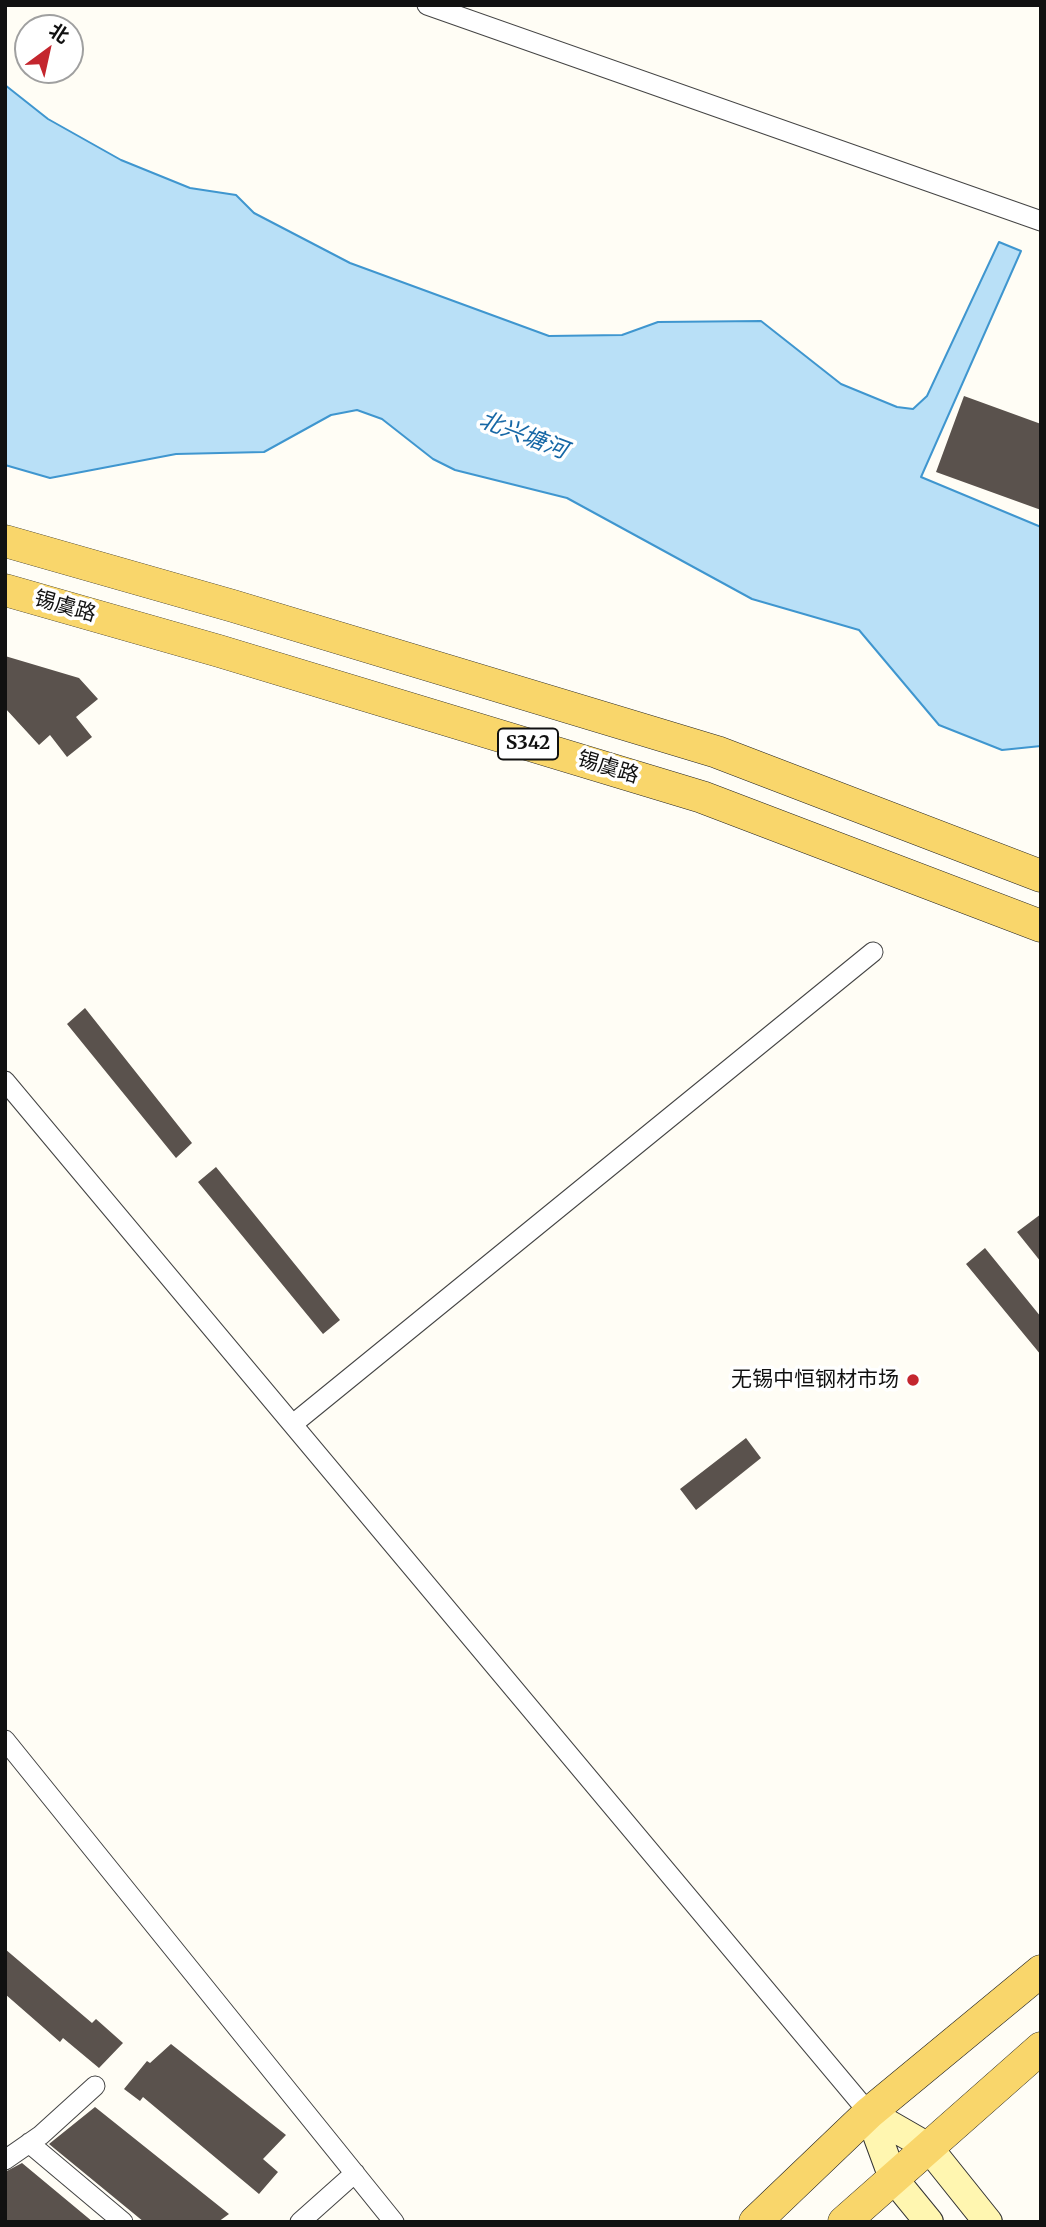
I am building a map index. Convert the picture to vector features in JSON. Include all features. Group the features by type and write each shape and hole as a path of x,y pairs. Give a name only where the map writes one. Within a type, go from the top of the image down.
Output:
{"main road":[{"name":"S342","path":"5,541 233,606 717,752 1041,876"},
{"name":"锡虞路","path":"5,590 232,655 702,797 1041,926"},
{"path":"755,2222 869,2113 1041,1971"},
{"path":"844,2222 1041,2048"},
{"path":"869,2113 928,2147 988,2222"},
{"path":"869,2113 893,2178 929,2222"}],"street":[{"path":"427,5 1041,221"},
{"path":"293,1424 873,952"},
{"path":"5,1081 869,2113"},
{"path":"5,1740 394,2222"},
{"path":"5,2160 29,2143 95,2086"},
{"path":"29,2143 123,2222"},
{"path":"300,2222 355,2173"}],"water":[{"name":"北兴塘河","path":"5,85 48,119 121,160 190,188 236,195 254,213 350,263 549,336 622,335 658,322 761,321 841,384 897,407 913,409 927,396 999,242 1021,251 921,477 1041,527 1041,746 1002,750 939,725 859,630 752,599 567,498 455,470 433,459 382,419 357,410 331,415 264,452 176,454 50,478 5,465"}],"building":[{"path":"964,396 1041,424 1041,510 936,472"},
{"path":"5,656 79,678 98,699 76,717 92,737 67,757 50,735 39,745 5,708"},
{"path":"85,1008 192,1143 176,1158 67,1024"},
{"path":"216,1167 340,1320 323,1334 198,1182"},
{"path":"1041,1214 1041,1262 1017,1232"},
{"path":"985,1248 1041,1317 1041,1355 966,1264"},
{"path":"746,1438 761,1458 696,1510 680,1489"},
{"path":"5,1949 92,2023 96,2019 123,2043 99,2068 63,2038 60,2042 5,1994"},
{"path":"171,2044 286,2135 263,2159 278,2172 259,2194 143,2097 140,2101 124,2089 147,2061 150,2063"},
{"path":"95,2107 229,2214 218,2222 144,2222 49,2144"},
{"path":"22,2163 93,2222 5,2222 5,2172"}],"place":[{"name":"无锡中恒钢材市场","path":"913,1380"}]}
